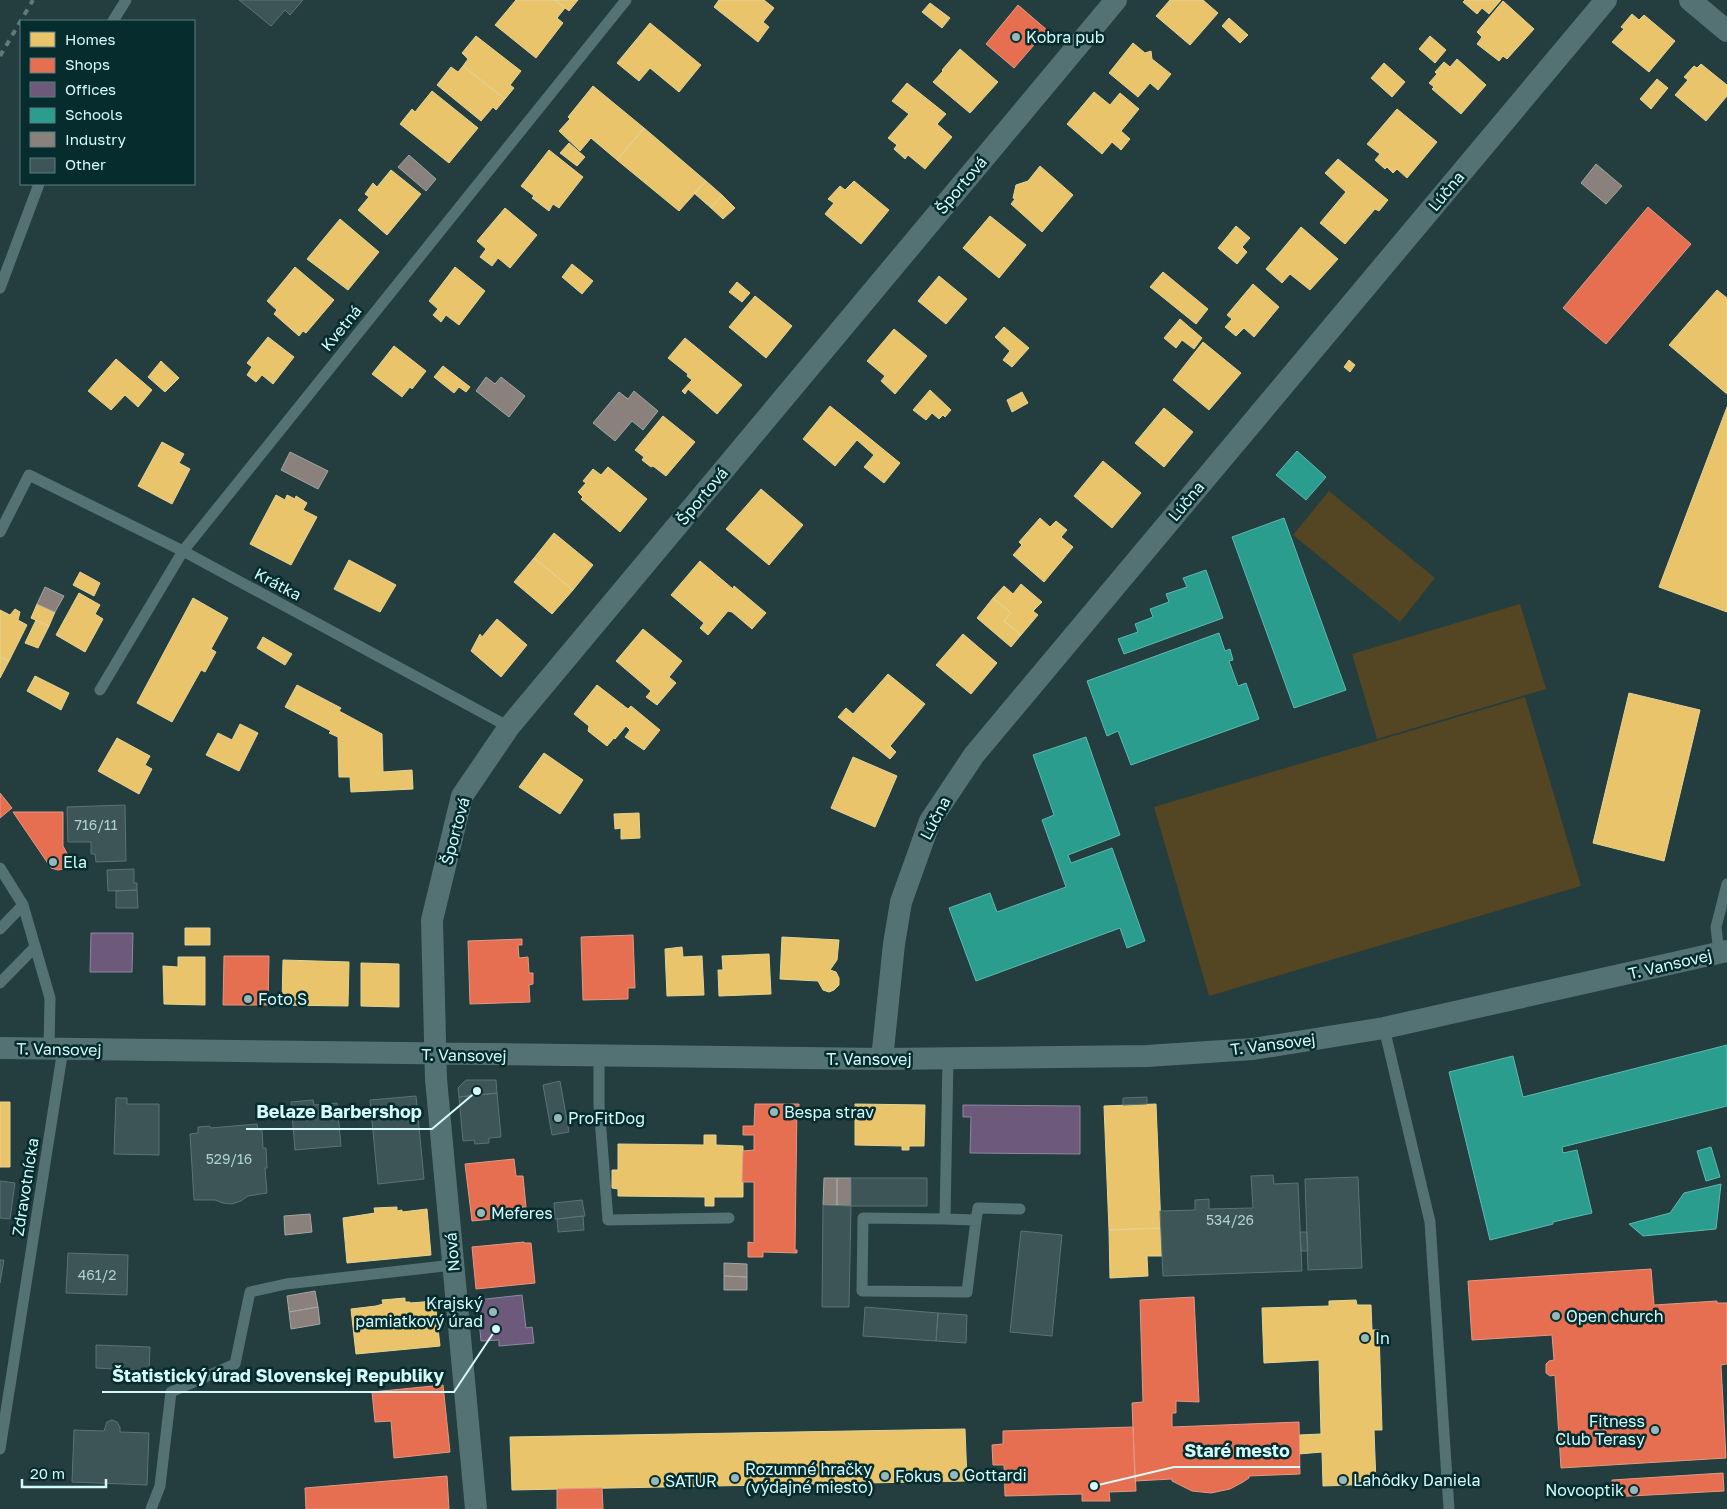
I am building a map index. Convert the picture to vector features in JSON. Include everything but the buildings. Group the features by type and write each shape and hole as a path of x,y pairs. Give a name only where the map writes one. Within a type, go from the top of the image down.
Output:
{"street":[{"name":"Športová","path":"435,1055 432,920 462,796 509,727 1116,0"},
{"name":"Lúčna","path":"882,1059 894,944 901,902 930,821 974,754 1606,0"},
{"path":"1690,0 1727,31"},
{"name":"T. Vansovej","path":"0,1048 435,1055 882,1059 1156,1055 1253,1048 1384,1028 1723,952"},
{"name":"Nová","path":"435,1055 476,1509"}],"lane":[{"path":"115,20 126,0"},
{"name":"Kvetná","path":"100,690 183,551 626,0"},
{"path":"0,288 39,185"},
{"name":"Krátka","path":"0,532 29,475 183,551 509,727"},
{"name":"Zdravotnícka","path":"0,868 23,906 50,998 56,1048 0,1449"},
{"path":"1723,952 1716,928 1727,884"},
{"path":"0,928 23,906"},
{"path":"0,983 35,947"},
{"path":"1384,1028 1430,1222 1450,1509"},
{"path":"599,1056 599,1105 608,1220 730,1218"},
{"path":"945,1219 948,1058"},
{"path":"976,1220 863,1218 862,1291 967,1292 978,1208 1020,1209"},
{"path":"151,1509 160,1486 171,1392 236,1364 250,1292 286,1284 453,1265"}],"shaded area":[{"path":"1329,491 1435,578 1400,622 1293,535"},
{"path":"1520,604 1546,689 1377,739 1352,654"},
{"path":"1525,697 1581,886 1209,996 1154,807"}],"railway":[{"path":"21,20 33,0"},
{"path":"0,56 20,22"}],"place":[{"name":"Kobra pub","path":"1016,37"},
{"name":"Ela","path":"53,862"},
{"name":"Foto S","path":"248,999"},
{"name":"Belaze Barbershop","path":"477,1091"},
{"name":"Bespa strav","path":"774,1112"},
{"name":"ProFitDog","path":"558,1118"},
{"name":"Meferes","path":"481,1213"},
{"name":"Krajský pamiatkový úrad","path":"493,1312"},
{"name":"Open church","path":"1556,1316"},
{"name":"Štatistický úrad Slovenskej Republiky","path":"496,1329"},
{"name":"In","path":"1365,1338"},
{"name":"Fitness Club Terasy","path":"1655,1430"},
{"name":"Gottardi","path":"954,1475"},
{"name":"Fokus","path":"885,1476"},
{"name":"Rozumné hračky (výdajné miesto)","path":"735,1478"},
{"name":"Lahôdky Daniela","path":"1343,1480"},
{"name":"SATUR","path":"655,1481"},
{"name":"Staré mesto","path":"1094,1486"},
{"name":"Novooptik","path":"1634,1490"}]}
